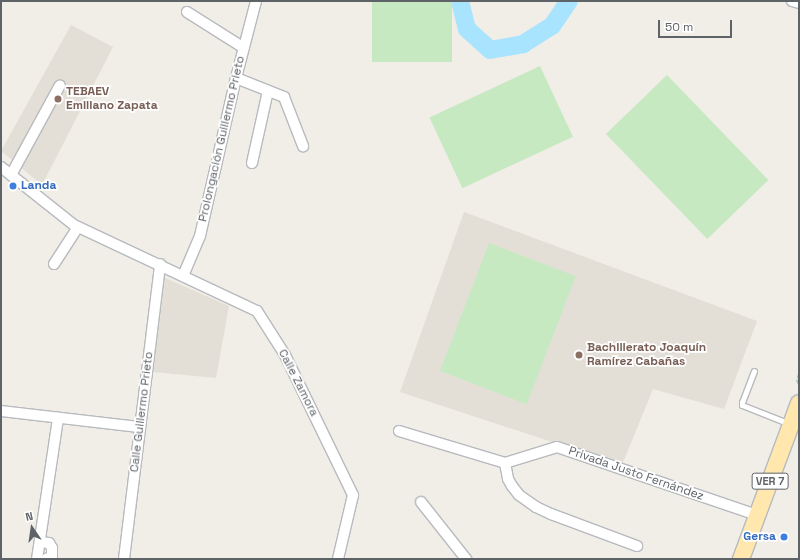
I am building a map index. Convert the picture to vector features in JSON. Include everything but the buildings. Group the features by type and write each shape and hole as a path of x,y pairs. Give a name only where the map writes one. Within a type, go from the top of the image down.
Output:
{"main road":[{"name":"VER 7","path":"752,559 795,429 799,403"},
{"name":"VER 7","path":"741,559 757,515 795,429"}],"street":[{"name":"Prolongación Guillermo Prieto","path":"183,276 200,236 236,78 256,1"},
{"path":"792,1 799,3"},
{"path":"187,12 244,48"},
{"path":"236,78 284,97 303,146"},
{"path":"11,175 60,85"},
{"path":"252,163 268,90"},
{"name":"Calle Zamora","path":"1,167 78,227 160,264 257,311 285,355 353,495 338,559"},
{"path":"54,264 78,227"},
{"name":"Calle Guillermo Prieto","path":"124,559 160,264"},
{"path":"1,411 140,426"},
{"path":"42,558 40,542 58,418"},
{"path":"399,431 505,463 508,479 512,486 519,495 536,507 550,514 637,546"},
{"name":"Privada Justo Fernández","path":"505,463 557,447 757,515"},
{"path":"421,502 466,559"}],"lane":[{"path":"754,371 742,405 795,429"}],"path":[{"path":"799,374 797,380 799,385"}],"shaded area":[{"name":"TEBAEV Emiliano Zapata","path":"71,25 113,47 42,185 1,151"},
{"name":"Bachillerato Joaquín Ramírez Cabañas","path":"464,212 757,321 724,409 653,389 622,465 400,392"},
{"path":"165,278 229,306 216,378 153,372"}],"green space":[{"path":"372,1 452,1 452,62 372,62"},
{"path":"540,66 573,137 462,188 429,118"},
{"path":"667,75 768,180 707,239 606,134"},
{"path":"489,243 576,276 527,404 440,371"}],"waterway":[{"path":"460,1 467,29 490,50 523,44 552,26 569,1"}],"place":[{"name":"TEBAEV Emiliano Zapata","path":"58,99"},
{"name":"Landa","path":"13,186"},
{"name":"Bachillerato Joaquín Ramírez Cabañas","path":"579,355"},
{"name":"Gersa","path":"784,537"}]}
